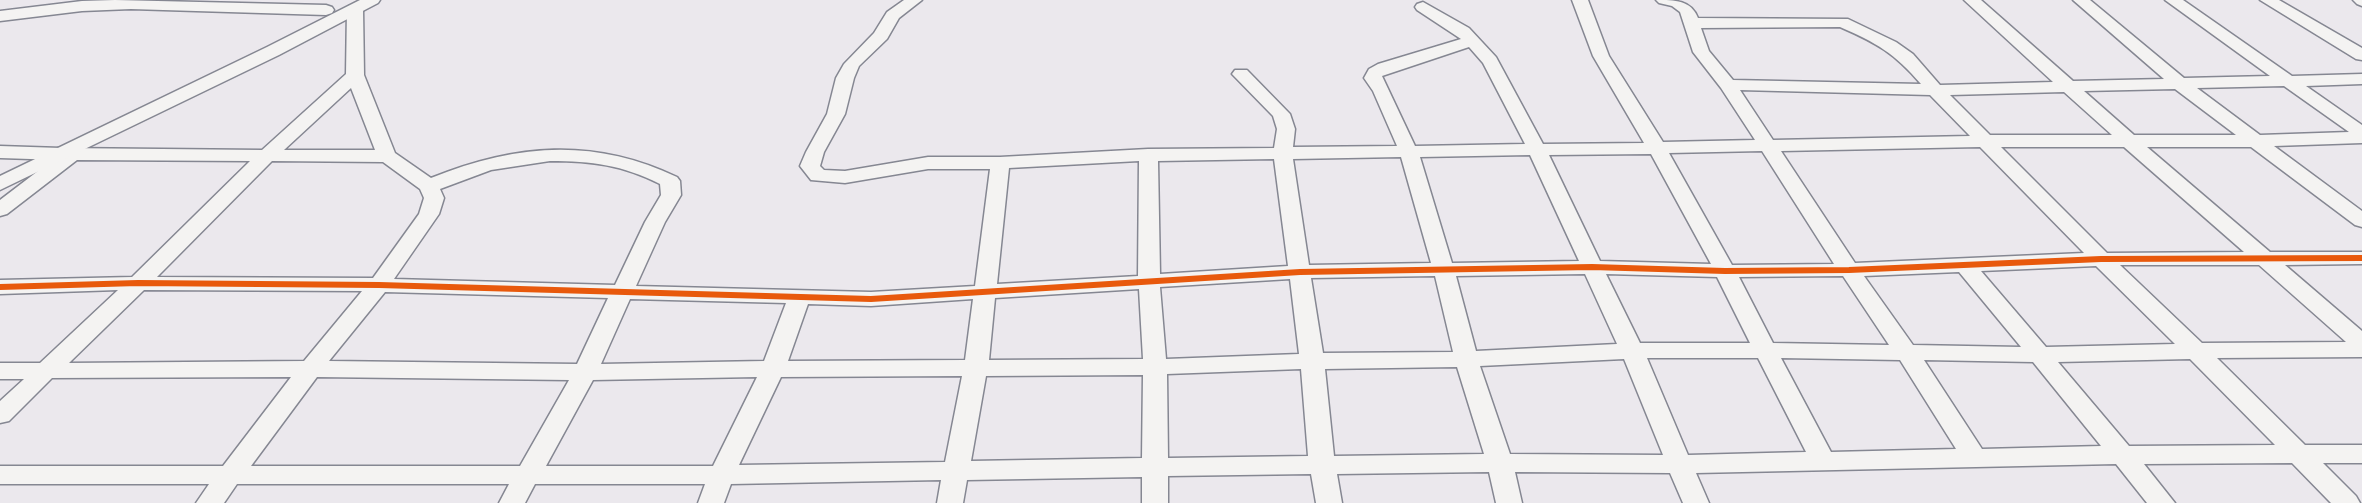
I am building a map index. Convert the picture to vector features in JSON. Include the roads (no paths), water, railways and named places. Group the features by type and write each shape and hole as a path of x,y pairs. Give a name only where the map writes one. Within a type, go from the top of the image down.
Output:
{"main road":[{"path":"0,168 326,10 357,3"},
{"path":"0,184 67,154 357,3"},
{"path":"0,152 67,154"}],"street":[{"path":"914,0 892,15 881,36 852,64 845,78 836,114 814,152 810,166 814,173 818,176 844,177 928,163 1000,163 1148,155 1536,148 1657,148 1987,141 2255,141 2362,137"},
{"path":"1580,0 1601,56 1657,148 1725,271 1823,461"},
{"path":"1664,0 1677,3 1686,10 1701,52 1728,85 1765,145 1907,353 1974,458"},
{"path":"1972,0 2129,141 2362,343"},
{"path":"2081,0 2181,85 2362,221"},
{"path":"2173,0 2362,133"},
{"path":"2268,0 2362,55"},
{"path":"209,503 310,369 379,285 429,214 434,198 429,186 387,156 355,75 357,3"},
{"path":"0,16 82,6 131,4 326,10"},
{"path":"1423,7 1462,31 1490,61 1536,148 1632,351 1696,503"},
{"path":"1690,23 1842,22 1874,36 1890,45 1907,58 1935,90 1987,141 2101,259 2196,351 2347,503"},
{"path":"1471,41 1384,68 1375,73 1373,78 1382,91 1408,150 1444,271 1466,359 1500,463 1509,503"},
{"path":"1240,74 1280,114 1286,130 1283,152 1312,361 1322,465 1330,503"},
{"path":"0,415 138,283 267,155 355,75"},
{"path":"1728,85 1935,90 2067,85 2181,85 2285,80 2362,79"},
{"path":"0,210 67,154 387,156"},
{"path":"429,186 460,172 555,154 583,154 650,169 670,181 671,195 655,222 585,372 512,503"},
{"path":"1148,155 1149,280 1155,367 1155,503"},
{"path":"950,503 976,367 1000,163"},
{"path":"0,287 138,283 379,285 871,299 1149,280 1300,272 1444,271 1592,267 1725,271 1849,270 2101,259 2265,260 2362,258"},
{"path":"1966,266 2162,503"},
{"path":"711,503 721,474 773,369 799,297"},
{"path":"0,372 310,369 585,372 976,367 1155,367 1312,361 1466,359 1632,351 1765,350 2041,355 2362,349"},
{"path":"0,475 721,474 1500,463 1680,464 2122,455 2362,454"}]}
